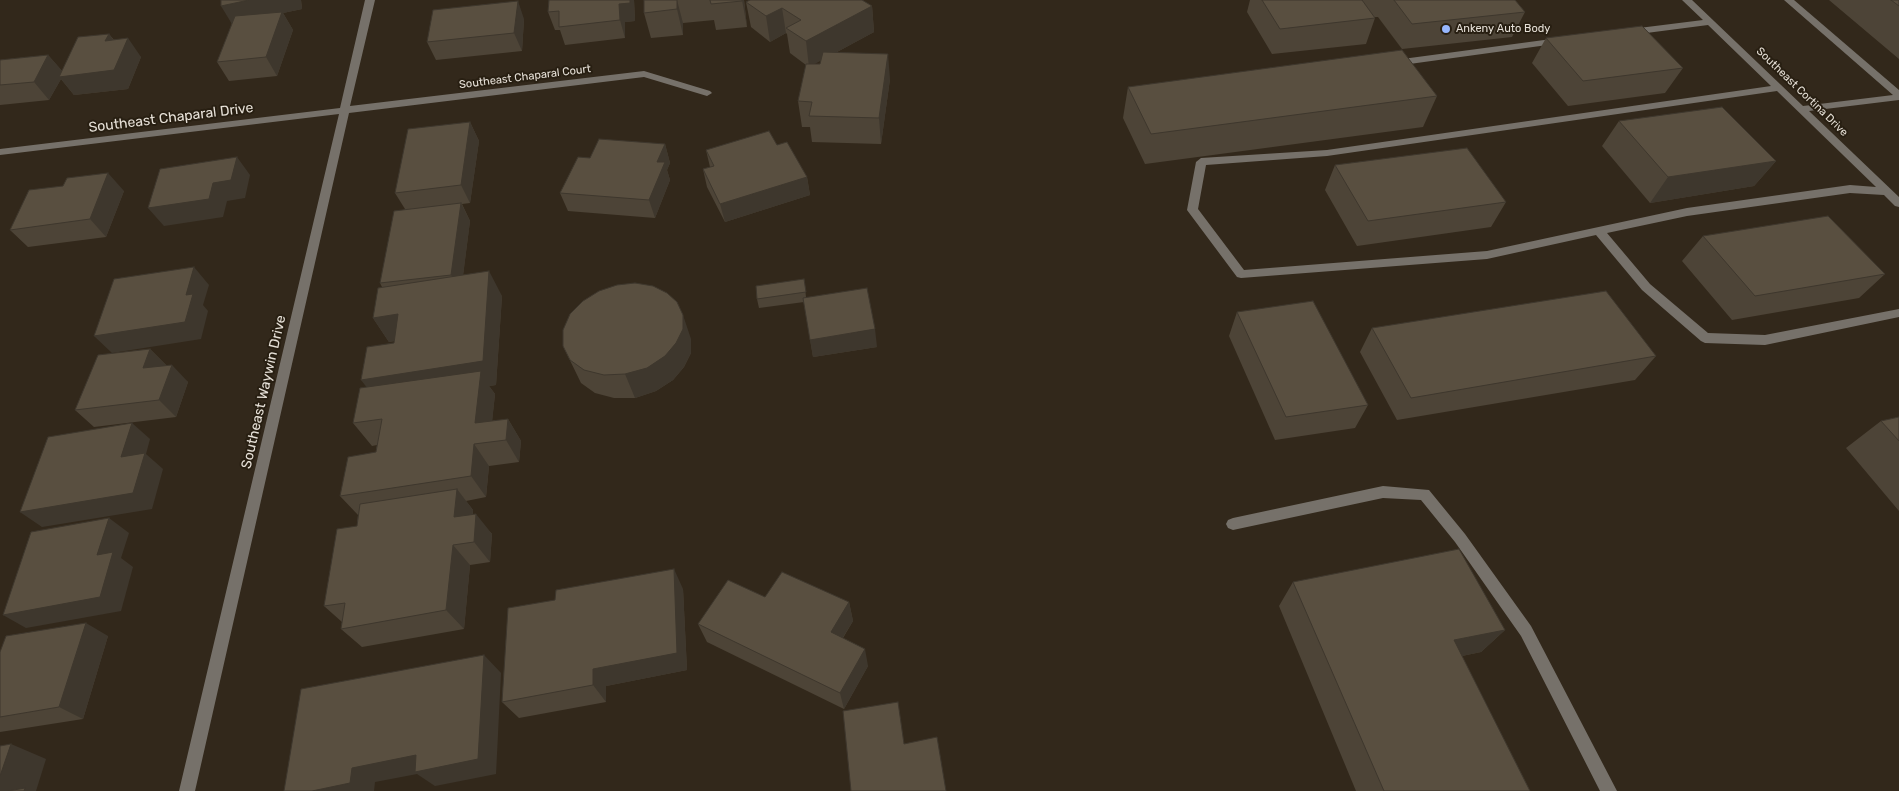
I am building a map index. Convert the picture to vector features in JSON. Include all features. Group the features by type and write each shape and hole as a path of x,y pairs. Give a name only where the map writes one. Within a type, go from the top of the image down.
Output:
{"street":[{"name":"Southeast Waywin Drive","path":"187,791 370,0"},
{"name":"Southeast Cortina Drive","path":"1687,0 1899,203"},
{"path":"1789,0 1899,96"},
{"path":"1616,34 1710,22"},
{"path":"1384,64 1569,40"},
{"name":"Southeast Chaparal Court","path":"345,112 644,74 707,93"},
{"path":"1779,88 1327,153 1201,162 1192,210 1241,274 1486,255 1687,212 1840,190 1886,191"},
{"path":"1801,109 1899,96"},
{"name":"Southeast Chaparal Drive","path":"0,152 345,112"},
{"path":"1599,230 1646,287 1705,338 1765,340 1899,313"},
{"path":"1233,524 1383,492 1424,494 1460,538 1526,631 1609,791"}],"building":[{"path":"221,0 249,0 221,6"},
{"path":"549,0 630,0 630,3 619,4 620,20 559,27 559,11 548,12"},
{"path":"644,0 677,0 677,9 644,13"},
{"path":"710,0 742,0 742,1 711,4"},
{"path":"750,0 862,0 872,6 806,41 786,28 801,20 782,8 766,16 746,2"},
{"path":"1262,0 1362,0 1375,18 1280,29"},
{"path":"1394,0 1515,0 1525,12 1412,24"},
{"path":"1891,0 1899,0 1899,6"},
{"path":"518,1 514,33 427,42 433,10"},
{"path":"282,12 266,57 217,62 235,16"},
{"path":"1642,26 1683,68 1583,81 1546,38"},
{"path":"109,34 105,41 128,38 114,70 59,77 78,37"},
{"path":"1402,50 1437,96 1151,134 1128,87"},
{"path":"823,52 888,54 879,118 809,116 812,102 798,101 806,64 820,64"},
{"path":"48,55 34,82 0,85 0,60"},
{"path":"1722,107 1776,161 1668,177 1619,121"},
{"path":"470,122 461,185 395,193 408,129"},
{"path":"769,131 777,145 787,142 807,177 720,204 703,169 714,166 706,150"},
{"path":"599,139 665,144 657,162 665,162 649,200 560,193 578,157 590,158"},
{"path":"1467,148 1506,202 1368,221 1335,165"},
{"path":"237,157 231,180 213,183 209,199 148,208 160,169"},
{"path":"108,173 90,219 10,230 29,190 63,186 67,178"},
{"path":"461,203 451,275 380,283 394,211"},
{"path":"1828,216 1885,274 1755,296 1703,236"},
{"path":"194,267 186,295 193,294 185,322 94,336 114,279"},
{"path":"489,271 483,361 361,380 367,347 394,343 398,314 373,318 378,288"},
{"path":"804,279 806,292 757,299 756,286"},
{"path":"635,283 653,286 667,293 677,302 683,315 683,329 676,343 665,356 647,368 625,374 604,375 584,370 570,360 563,346 563,330 570,314 583,301 599,291 617,285"},
{"path":"867,288 875,329 810,340 803,298"},
{"path":"1606,291 1656,356 1411,398 1372,328"},
{"path":"1313,301 1368,405 1286,417 1237,312"},
{"path":"150,349 143,368 172,365 159,400 75,410 98,355"},
{"path":"481,371 475,423 508,419 506,440 474,444 471,476 340,496 348,457 376,452 382,419 353,423 360,388"},
{"path":"1899,417 1899,441 1881,421"},
{"path":"132,423 121,457 145,453 133,493 20,512 48,437"},
{"path":"457,489 454,517 476,514 474,542 453,545 446,610 341,629 345,603 324,606 337,529 357,526 360,504"},
{"path":"109,518 97,555 113,552 100,597 3,615 31,532"},
{"path":"1459,549 1505,630 1454,640 1530,791 1384,791 1293,582"},
{"path":"674,569 677,653 593,669 593,685 502,702 508,608 555,600 556,590"},
{"path":"782,572 849,602 831,632 865,649 840,693 698,624 728,580 765,597"},
{"path":"86,623 59,707 0,717 0,652 6,636"},
{"path":"484,655 478,759 415,772 416,755 352,768 350,783 312,791 284,791 301,689"},
{"path":"898,702 904,744 937,737 946,791 851,791 843,711"},
{"path":"11,744 0,776 0,746"},
{"path":"25,788 24,791 8,791"}],"place":[{"name":"Ankeny Auto Body","path":"1446,29"}]}
